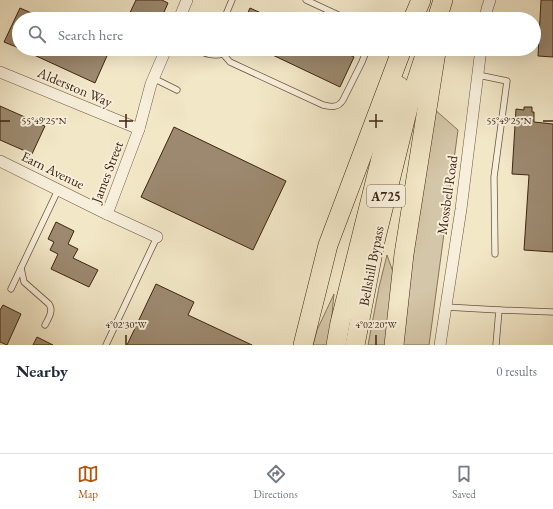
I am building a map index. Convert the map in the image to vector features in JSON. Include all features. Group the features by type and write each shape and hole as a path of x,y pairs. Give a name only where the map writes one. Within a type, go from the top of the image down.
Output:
{"highway":[{"path":"417,12 421,0"},
{"path":"440,12 444,0"},
{"path":"443,12 444,0"},
{"name":"A725","path":"303,345 328,245 399,56"},
{"name":"Bellshill Bypass","path":"336,345 340,323 406,56"},
{"name":"Bellshill Bypass","path":"355,345 376,237 409,104 425,56"},
{"path":"394,345 404,254 436,56"}],"street":[{"path":"181,12 187,0"},
{"path":"486,12 490,0"},
{"name":"James Street","path":"107,214 139,129 153,78 163,56"},
{"name":"Mossbell Road","path":"440,345 461,209 480,56"},
{"name":"Alderston Way","path":"0,72 139,129"},
{"name":"Earn Avenue","path":"0,161 157,237"}],"lane":[{"path":"227,12 232,0"},
{"path":"306,0 332,12"},
{"path":"226,56 230,62 240,67 323,105 331,107 340,104 343,100 364,56"},
{"path":"478,75 507,81 494,177 495,254"},
{"path":"153,78 177,90"},
{"path":"11,289 58,190"},
{"path":"106,345 157,237"},
{"path":"20,268 24,282 51,306 51,310 45,325"},
{"path":"446,307 553,312"},
{"path":"496,345 499,310"}],"shaded area":[{"path":"433,108 458,130 429,345 401,345"},
{"path":"387,255 393,272 387,345 368,345 379,287"},
{"path":"334,294 329,345 313,345 317,330"}],"building":[{"path":"136,0 162,0 168,3 164,12 130,12"},
{"path":"541,0 553,0 553,57 538,56 541,56"},
{"path":"20,8 29,12 18,12"},
{"path":"250,8 259,12 248,12"},
{"path":"12,25 12,45 4,42"},
{"path":"36,56 107,56 95,83"},
{"path":"275,56 352,56 354,57 340,87"},
{"path":"0,106 45,126 32,154 0,140"},
{"path":"524,107 532,107 532,112 534,112 534,122 553,124 553,252 524,250 529,175 512,174 516,109 524,110"},
{"path":"174,127 286,181 253,250 141,197"},
{"path":"56,222 74,231 68,244 78,249 73,258 98,270 89,287 51,269 58,254 50,250 54,242 48,239"},
{"path":"156,284 194,302 188,315 252,345 127,345"},
{"path":"3,305 21,314 7,345 0,342 0,310"},
{"path":"37,337 53,345 33,345"}]}
